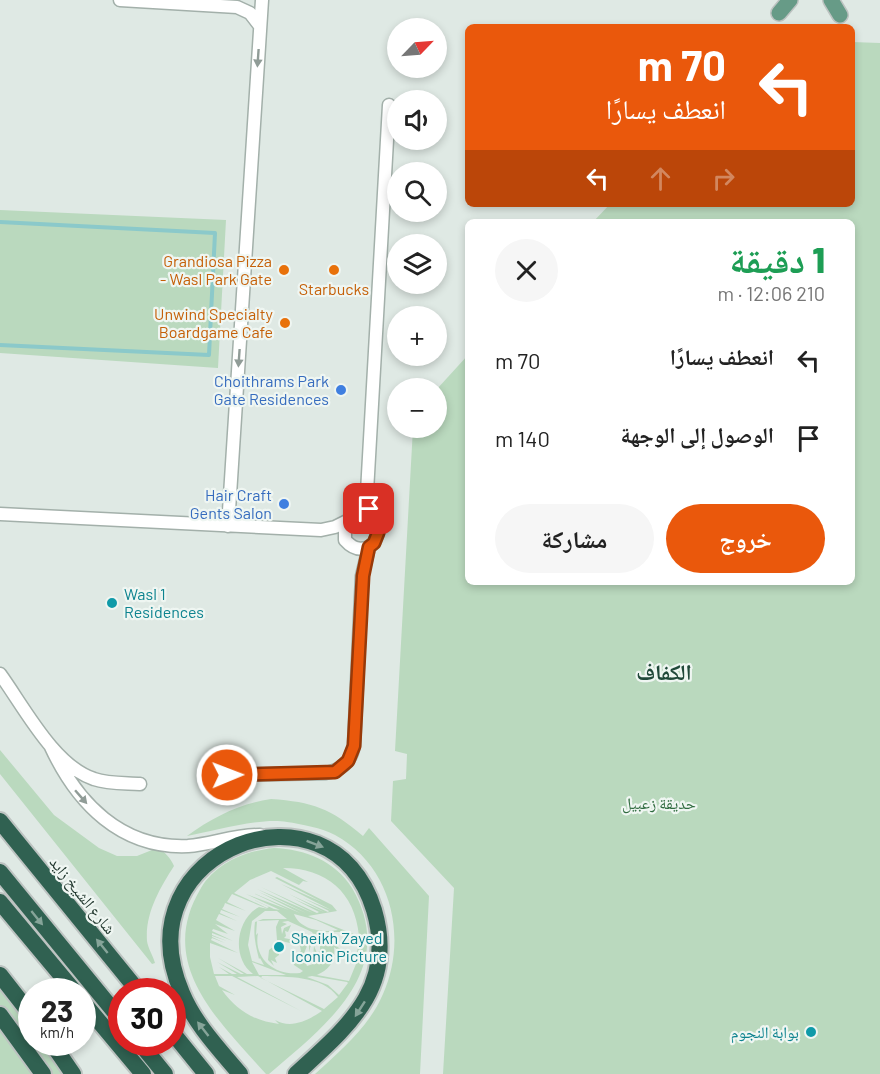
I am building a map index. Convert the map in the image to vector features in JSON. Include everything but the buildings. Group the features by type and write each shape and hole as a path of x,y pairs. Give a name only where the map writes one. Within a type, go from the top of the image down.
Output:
{"highway":[{"name":"شارع الشيخ زايد","path":"0,821 128,978"},
{"path":"240,1074 195,1018 181,991 173,963 172,918 186,886 210,860 234,846 283,837 318,844 337,855 352,870 367,893 372,906 380,946 376,973 364,1004 343,1030 296,1074"},
{"path":"0,872 108,1004"},
{"path":"0,902 63,978"},
{"path":"0,975 18,998"},
{"path":"0,1015 43,1074"},
{"path":"96,1018 143,1074"},
{"path":"186,1049 206,1074"},
{"path":"61,1056 74,1074"},
{"path":"150,1056 165,1074"}],"main road":[{"path":"779,13 790,0"},
{"path":"831,0 840,15"}],"street":[{"path":"120,0 237,7 250,13 260,26"},
{"path":"228,526 262,0"},
{"path":"370,518 368,492 387,142"},
{"path":"363,576 343,530 368,492"},
{"path":"0,514 321,530 335,527 351,518 366,515 377,527 378,533 374,543 369,547 358,549 321,530"},
{"path":"227,775 326,773 342,768 348,761 354,746 363,576 369,547"},
{"path":"0,674 51,747 66,764 97,781 140,784"},
{"path":"51,747 69,782 90,807 116,827 143,840 185,846 245,835 283,837"}],"green space":[{"name":"حديقة زعبيل","path":"855,42 880,43 880,1074 443,1074 454,888 391,821 393,781 406,779 407,754 395,751 412,438 447,438 447,378 465,358 465,585 855,585 855,219 596,219 607,207 855,207"},
{"path":"0,210 226,220 218,368 0,353"},
{"path":"0,750 54,815 99,848 117,856 137,856 157,848 169,857 174,866 154,901 148,921 148,944 155,963 152,964 0,774"},
{"path":"271,799 298,802 320,808 341,819 363,836 369,828 429,896 420,1074 315,1074 353,1038 377,1006 390,972 394,950 394,927 390,905 382,884 370,865 354,848 335,835 305,825 264,821 187,836 227,812"},
{"path":"274,848 297,851 318,858 337,870 352,888 365,918 367,945 362,970 350,994 333,1016 269,1074 266,1074 230,1033 199,990 189,966 185,942 189,916 207,879 232,860","holes":["283,868 312,872 336,885 345,895 351,907 359,936 308,916 337,911 332,905 277,877 275,878 322,902 281,884 331,910 303,898 328,912 289,894 324,912 294,899 319,912 317,913 261,887 313,913 257,889 306,913 259,892 300,913 251,892 289,910 246,894 280,910 250,898 269,907 267,908 234,893 250,880 271,871 299,885 303,881 308,882","232,894 268,909 259,907 245,920 241,929 239,939 241,958 253,974 247,974 218,958 244,974 217,962 237,974 232,974 219,967 229,974 214,974 210,943 238,953 211,940 212,938 225,943 212,936 227,941 212,933 233,941 212,931 213,929 228,934 215,924 235,931 216,920 219,914 237,921 220,913 221,910 240,917 222,909 225,903 246,911 227,902","265,911 277,911 287,919 258,921 279,920 276,927 277,940 294,944 299,941 301,951 294,956 301,954 298,964 294,962 290,954 294,965 303,971 300,973 282,972 274,969 262,958 257,942 258,933 256,935 257,921 254,927 255,941 259,959 264,965 252,961 248,945 252,921","294,914 316,920 338,930 326,931 301,924","288,921 312,932 314,936 294,940 284,938 285,931 288,932 291,925 284,928 282,934 281,927 287,924 282,922","318,932 346,932 359,938 356,961","309,941 309,952 312,941 313,944 320,946 320,951 317,953 314,946 313,958 321,958 316,963 307,966 305,961 308,954 303,963 303,956","334,947 356,964 349,981 317,975 328,968 333,961","252,962 286,975 259,975","215,976 232,976 301,1011 237,977 293,977 314,981 331,990 338,997 324,1009 268,981 322,1011 299,1023 287,1024 275,1020 279,1024 246,1013 222,990 235,995 219,986","307,977 347,982 339,995 328,985"]},
{"path":"274,946 279,950 279,955 275,958 277,963 271,960 274,966 268,960 269,950"},
{"path":"0,966 18,989 18,1056 60,1056 71,1074 0,1074"}],"waterway":[{"path":"0,222 215,233 209,355 0,345"}],"place":[{"name":"Grandiosa Pizza - Wasl Park Gate","path":"284,270"},
{"name":"Starbucks","path":"334,270"},
{"name":"Unwind Specialty Boardgame Cafe","path":"285,323"},
{"name":"Choithrams Park Gate Residences","path":"341,390"},
{"name":"Hair Craft Gents Salon","path":"284,504"},
{"name":"Wasl 1 Residences","path":"112,603"},
{"name":"Sheikh Zayed Iconic Picture","path":"279,947"},
{"name":"بوابة النجوم","path":"811,1032"}],"district":[{"name":"الكفاف","path":"664,672"}],"route":[{"path":"227,775 335,772 342,768 352,754 363,576 369,547 374,543 378,533 377,527 370,518 369,509"}]}
